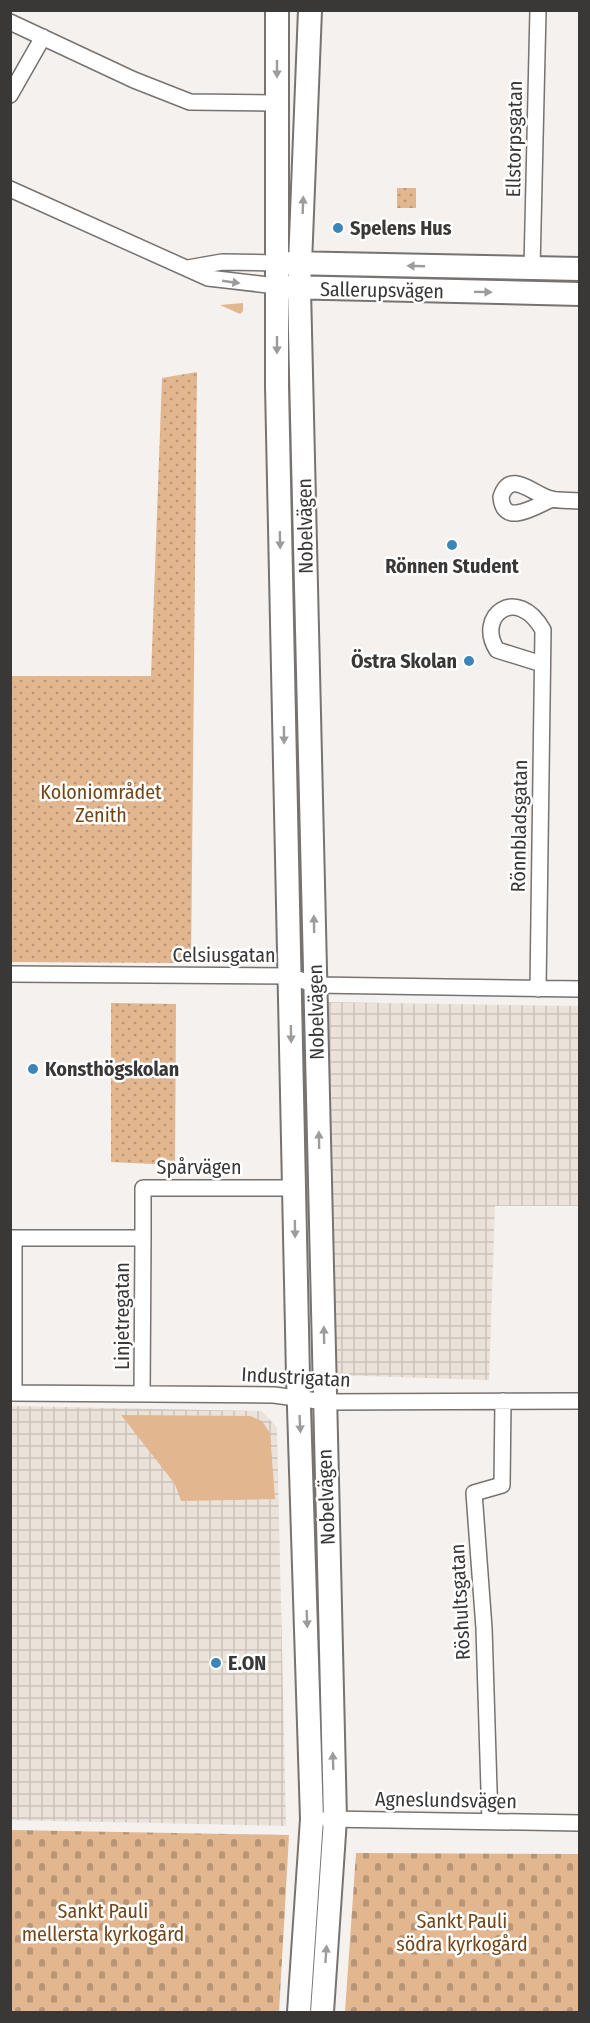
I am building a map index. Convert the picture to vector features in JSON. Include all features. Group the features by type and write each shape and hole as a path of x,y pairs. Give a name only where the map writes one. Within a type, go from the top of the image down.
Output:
{"main road":[{"name":"Nobelvägen","path":"278,10 277,263 288,287 315,985 335,1819 322,2013"},
{"name":"Nobelvägen","path":"299,2013 312,1819 299,1398 290,976 288,287 301,263 310,10"},
{"name":"Sallerupsvägen","path":"277,263 579,269"},
{"name":"Sallerupsvägen","path":"288,287 579,294"}],"street":[{"name":"Ellstorpsgatan","path":"532,268 538,10"},
{"path":"10,22 134,80 190,102 277,103"},
{"path":"10,95 43,37"},
{"name":"Sallerupsvägen","path":"10,189 208,278 288,287"},
{"name":"Sallerupsvägen","path":"188,268 222,262 277,263"},
{"path":"552,499 579,501"},
{"name":"Rönnbladsgatan","path":"537,989 542,664"},
{"name":"Celsiusgatan","path":"10,974 290,976 315,985 579,989"},
{"name":"Spårvägen","path":"143,1238 143,1188 294,1188"},
{"path":"12,1393 12,1238 143,1238"},
{"name":"Linjetregatan","path":"142,1394 143,1238"},
{"name":"Industrigatan","path":"12,1393 274,1395 325,1402 579,1401"},
{"name":"Röshultsgatan","path":"490,1822 483,1628 474,1493 502,1485 503,1401"},
{"name":"Agneslundsvägen","path":"312,1819 579,1823"}],"shaded area":[{"path":"322,1002 579,1006 579,1206 495,1206 489,1380 332,1375"},
{"path":"11,1406 262,1411 277,1428 286,1826 11,1820"}],"green space":[{"path":"397,188 416,188 416,208 397,208"},
{"path":"243,303 243,311 240,314 220,305"},
{"name":"Koloniområdet Zenith","path":"197,372 191,963 11,962 11,676 151,676 162,378"},
{"path":"111,1003 176,1004 175,1165 111,1162"},
{"path":"121,1415 250,1416 262,1421 270,1433 275,1499 181,1501 175,1484"},
{"name":"Sankt Pauli mellersta kyrkogård","path":"11,1830 289,1835 279,2012 11,2012"},
{"name":"Sankt Pauli södra kyrkogård","path":"356,1853 579,1854 579,2012 345,2012"}],"place":[{"name":"Spelens Hus","path":"338,228"},
{"name":"Rönnen Student","path":"452,545"},
{"name":"Östra Skolan","path":"469,661"},
{"name":"Konsthögskolan","path":"33,1069"},
{"name":"E.ON","path":"216,1663"}]}
